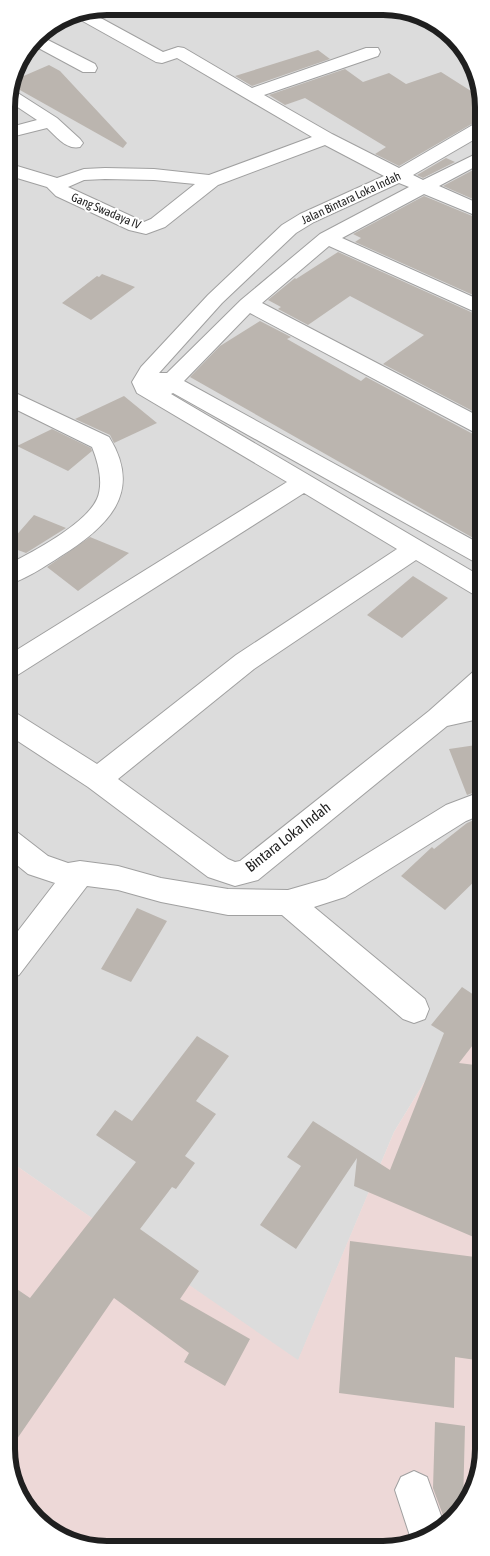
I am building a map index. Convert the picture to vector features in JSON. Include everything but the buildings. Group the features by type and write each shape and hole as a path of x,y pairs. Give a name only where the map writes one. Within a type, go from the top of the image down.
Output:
{"street":[{"path":"87,17 162,58 178,52 326,138 400,176 475,209"},
{"path":"42,42 89,68"},
{"path":"250,94 372,52"},
{"path":"15,98 51,122 74,143"},
{"path":"15,131 51,122"},
{"name":"Jalan Bintara Loka Indah","path":"475,131 400,176 307,218 289,229 214,299 143,380 143,385 164,388 475,551"},
{"name":"Gang Swadaya IV","path":"211,180 152,173 102,173 70,178 58,184 58,189 136,226 146,228 158,222 211,180 326,138"},
{"name":"Jalan Bintara Loka Indah","path":"164,388 248,304 327,238 475,160"},
{"path":"15,171 58,184"},
{"path":"327,238 475,306"},
{"path":"248,304 475,423"},
{"name":"Jalan Bintara Loka Indah","path":"164,388 303,483 416,548 475,578"},
{"path":"15,405 101,442 108,455 112,487 108,501 101,512 83,528 54,549 15,571"},
{"path":"15,664 303,483"},
{"path":"98,779 245,662 416,548"},
{"name":"Bintara Loka Indah","path":"15,725 98,779 218,868 235,874 248,871 438,718 475,685"},
{"path":"438,718 475,710"},
{"path":"15,846 38,865 68,876 80,873 118,878 161,890 192,894 228,902 288,903 335,888 456,814 475,806"},
{"path":"15,957 80,873"},
{"path":"288,903 414,1008"},
{"path":"414,1490 427,1530"}],"shaded area":[{"path":"383,15 401,17 424,24 452,46 466,66 474,95 475,999 394,1132 298,1361 15,1165 15,101 18,83 24,66 38,46 66,24 95,16"},
{"path":"475,999 475,1455 468,1484 463,1495 452,1510 429,1529 418,1534 401,1539 383,1541 107,1541 83,1538 72,1534 61,1529 42,1514 24,1490 17,1467 15,1449 15,1165 298,1360 394,1132"}]}
